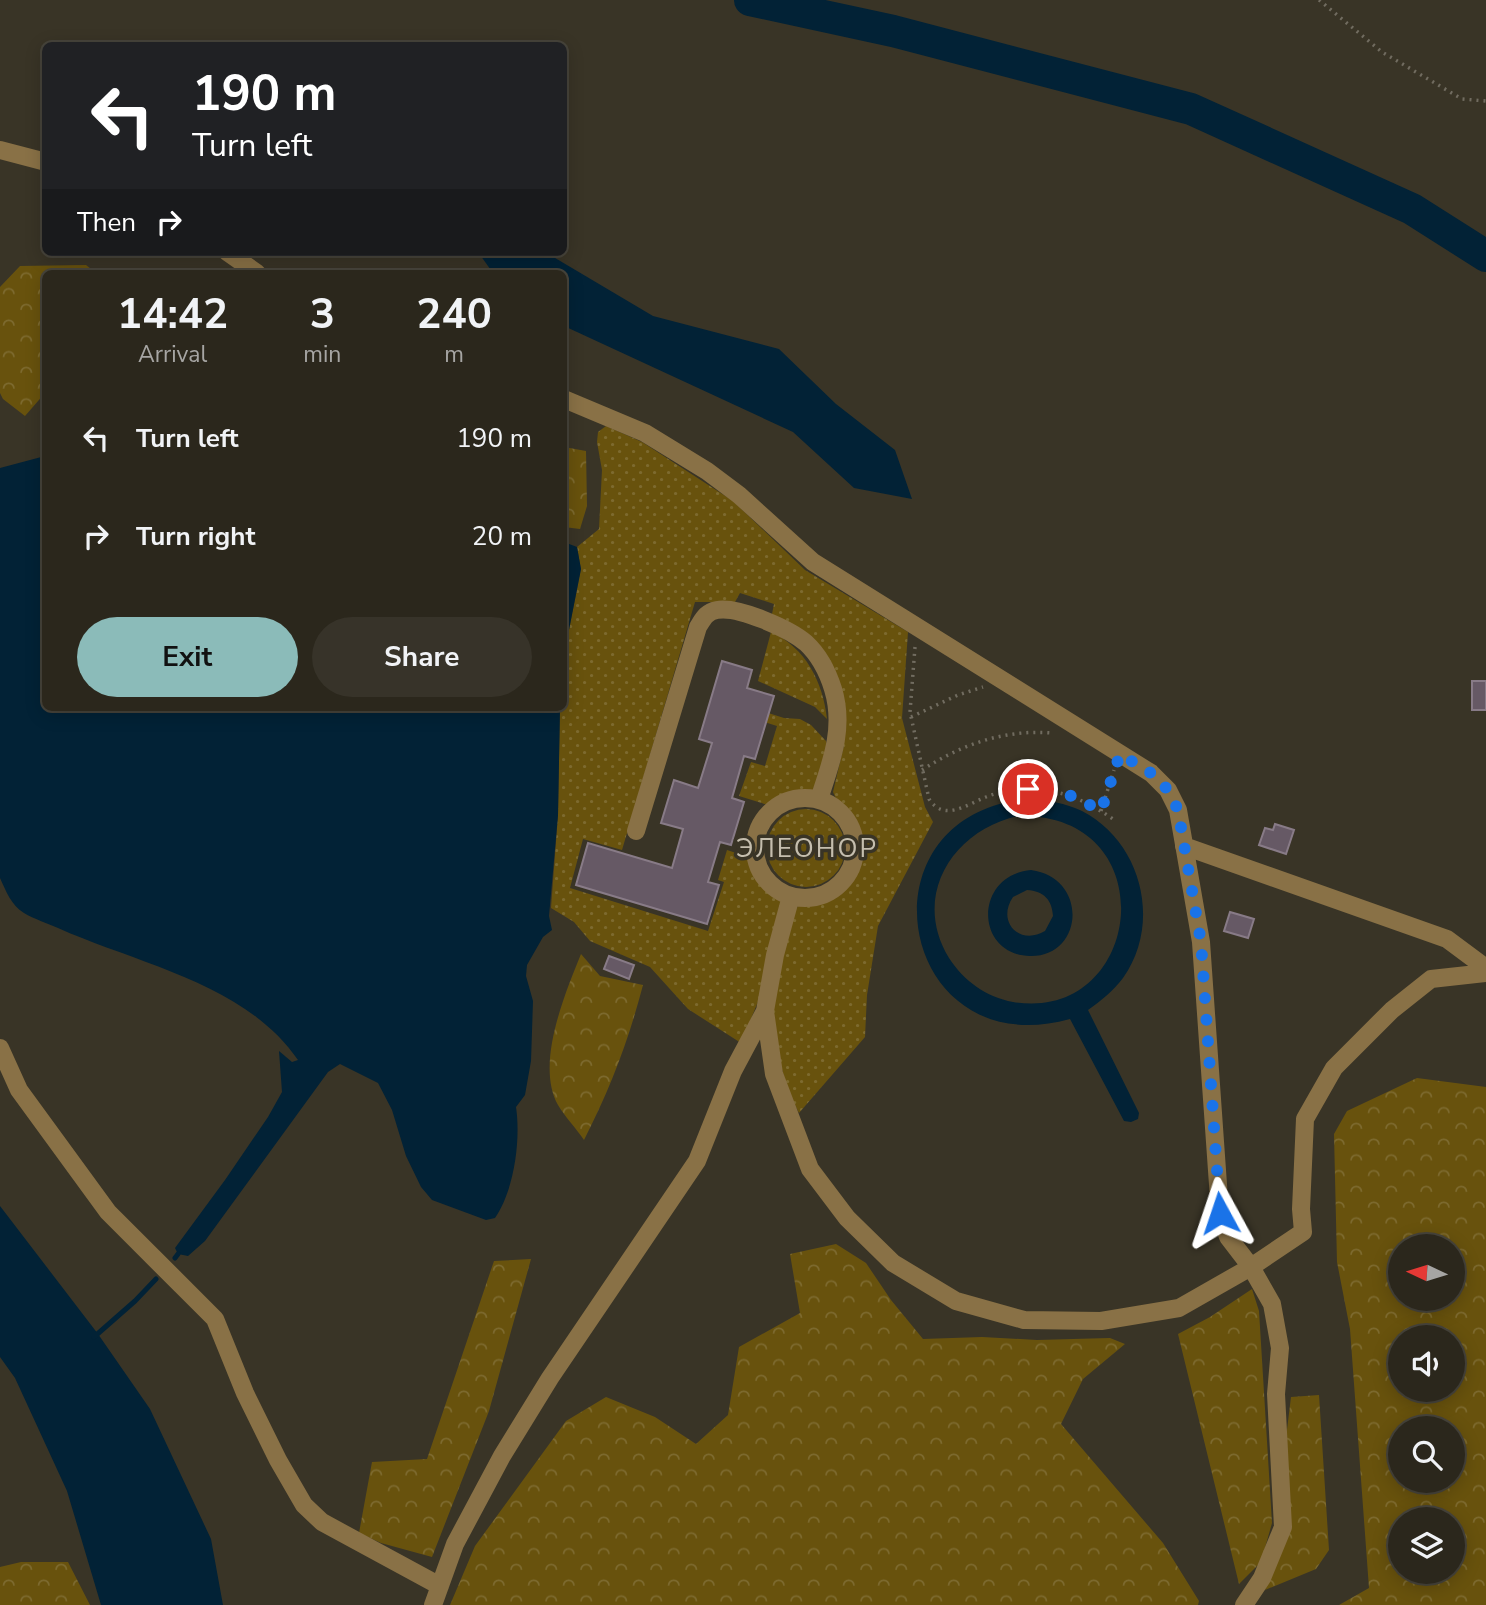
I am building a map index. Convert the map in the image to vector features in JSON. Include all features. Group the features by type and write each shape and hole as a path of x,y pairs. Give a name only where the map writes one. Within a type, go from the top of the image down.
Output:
{"street":[{"path":"0,150 42,161"},
{"path":"233,256 253,270"},
{"path":"567,400 645,433 706,471 739,495 813,562 1151,773 1168,790 1178,810 1201,942 1220,1213 1228,1237 1251,1267 1272,1304 1280,1348 1276,1394 1283,1527 1262,1578 1244,1605"},
{"path":"636,831 698,627 705,615 715,610 726,610 759,619 790,632 816,654 833,689 838,721 836,744 819,799"},
{"path":"804,797 819,799 835,807 847,820 854,835 855,853 850,870 840,884 826,894 808,898 791,896 766,879 758,865 755,849 757,834 764,820 775,808 788,800 804,797"},
{"path":"1184,846 1447,939 1486,970"},
{"path":"433,1605 455,1544 502,1456 550,1378 697,1161 733,1071 765,1012 775,956 791,896"},
{"path":"765,1012 774,1074 810,1169 847,1218 892,1263 956,1301 1024,1320 1101,1321 1179,1308 1251,1267 1303,1232 1301,1209 1305,1119 1334,1068 1392,1010 1431,979 1486,970"},
{"path":"0,1048 19,1090 108,1212 215,1319 246,1393 278,1460 304,1506 322,1522 440,1586"}],"path":[{"path":"1320,0 1382,52 1462,99 1486,101"},
{"path":"916,628 911,717 929,799 933,806 942,811 955,811 987,797 1028,789 1073,796 1113,820"},
{"path":"911,717 958,695 1003,682"},
{"path":"922,770 948,753 981,740 1011,734 1054,733"},
{"path":"1101,811 1120,754"}],"green space":[{"path":"86,265 92,270 42,270 42,396 25,416 3,399 0,393 0,287 20,266"},
{"path":"606,426 642,442 733,501 805,570 908,632 902,718 925,807 933,822 878,926 867,995 865,1037 799,1113 787,1086 776,1042 774,998 780,966 796,909 799,905 831,897 848,884 859,865 862,843 856,822 833,792 844,745 840,686 772,614 774,604 740,593 735,602 695,602 622,850 583,839 570,888 708,931 724,882 718,880 727,850 751,858 759,878 781,901 762,992 741,1043 688,1009 650,967 590,941 574,922 551,908 558,815 560,711 567,711 567,640 581,569 577,547 599,529 602,470 598,432"},
{"path":"567,448 586,451 587,506 580,529 567,527"},
{"path":"771,632 794,647 811,668 817,679 827,719 815,707 758,681"},
{"path":"749,707 784,718 800,719 811,725 826,741 828,751 813,790 784,796 768,805 739,796 751,762 765,766 777,726 746,716"},
{"path":"806,809 821,812 834,820 842,833 845,848 842,863 834,876 821,884 806,887 791,884 778,876 770,863 767,848 770,833 778,820 791,812"},
{"path":"581,954 600,976 643,985 618,1064 584,1140 558,1105 550,1070 555,1029"},
{"path":"1417,1078 1486,1087 1486,1605 1339,1605 1369,1588 1350,1329 1337,1262 1334,1134 1347,1111"},
{"path":"836,1244 866,1263 891,1300 923,1339 1110,1338 1125,1344 1083,1379 1061,1424 1163,1543 1199,1601 1198,1605 450,1605 475,1546 566,1421 606,1397 655,1417 696,1444 728,1415 739,1347 800,1313 790,1254"},
{"path":"531,1259 489,1411 432,1557 381,1543 359,1533 372,1462 427,1459 494,1261"},
{"path":"1252,1289 1259,1311 1272,1523 1261,1562 1239,1584 1178,1334 1210,1317"},
{"path":"1319,1395 1329,1550 1316,1569 1265,1590 1284,1545 1286,1438 1291,1397"},
{"path":"21,1562 68,1562 90,1605 0,1605 0,1567"}],"water":[{"path":"481,256 552,256 653,316 779,349 836,404 895,450 912,499 854,488 793,432 567,327 567,270 491,270"},
{"path":"42,457 42,711 560,711 558,815 549,916 552,930 543,937 527,965 526,976 533,1001 531,1061 525,1095 516,1107 517,1150 511,1180 502,1207 495,1218 486,1220 432,1200 421,1187 406,1156 392,1110 378,1083 340,1064 328,1072 205,1241 188,1256 178,1254 175,1248 225,1180 282,1092 279,1051 292,1062 298,1060 276,1034 249,1012 220,994 155,965 36,919 19,910 7,893 0,878 0,468"},
{"path":"567,543 577,547 581,569 567,640"},
{"path":"1030,799 1069,806 1103,825 1119,842 1132,863 1140,886 1143,909 1135,956 1119,983 1088,1010 1139,1113 1138,1119 1124,1121 1070,1019 1011,1024 966,1007 934,974 919,932 919,887 938,846 974,814","holes":["1018,816 1066,824 1099,846 1117,879 1121,916 1112,952 1090,982 1057,1000 1003,1000 976,987 949,958 938,935 935,912 937,890 945,869 958,851 974,835 995,824"]},
{"path":"1031,870 1050,876 1063,887 1070,901 1072,916 1069,931 1061,944 1048,953 1030,956 1012,952 999,943 991,930 988,915 991,900 999,886 1012,875","holes":["1027,890 1046,897 1053,916 1045,931 1027,936 1013,929 1007,915 1013,897"]},
{"path":"0,1206 98,1334 150,1409 211,1539 223,1605 101,1605 67,1491 15,1378 0,1357"}],"building":[{"path":"722,661 752,670 747,688 774,696 755,759 744,756 732,798 744,802 731,845 720,842 708,882 719,885 707,924 576,885 588,843 672,868 683,829 661,823 674,780 698,788 712,743 699,739"},
{"path":"1472,681 1486,681 1486,710 1472,710"},
{"path":"1275,824 1294,830 1286,854 1259,845 1265,828 1273,830"},
{"path":"1230,912 1254,919 1248,938 1224,931"},
{"path":"609,956 634,965 629,979 604,969"}],"waterway":[{"path":"750,0 893,31 1191,109 1412,209 1486,256"},
{"path":"175,1258 178,1254"},
{"path":"94,1337 156,1279"}],"district":[{"name":"ЭЛЕОНОР","path":"807,848"}],"route":[{"path":"1028,789 1073,796 1101,811 1120,754 1151,773 1168,790 1178,810 1201,942 1220,1213"}]}
